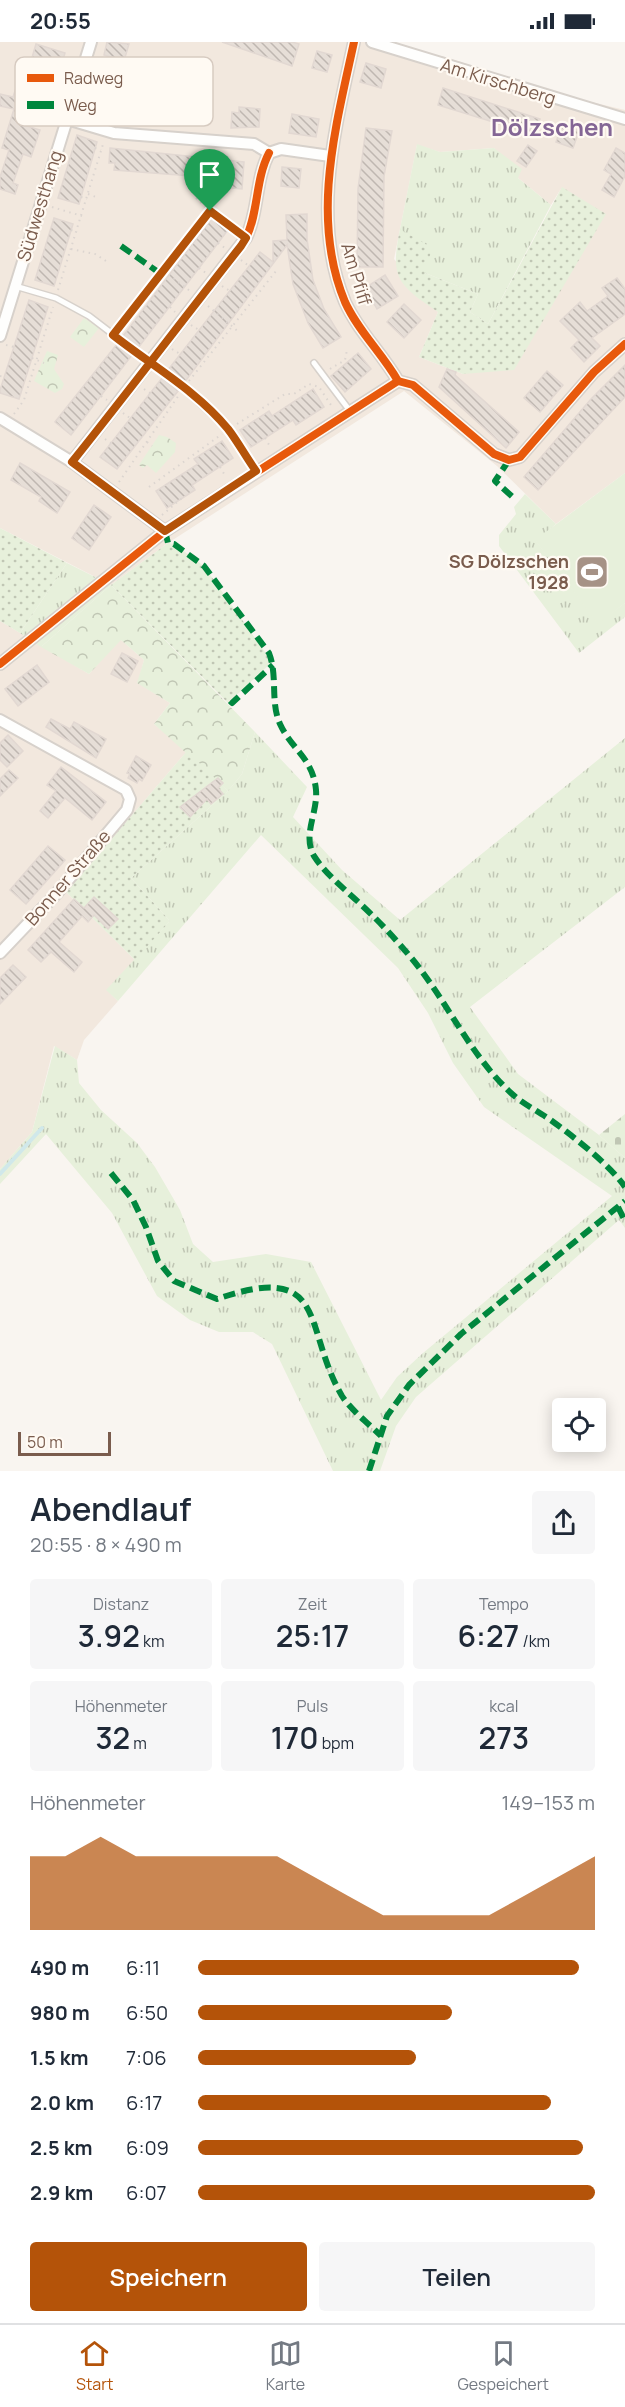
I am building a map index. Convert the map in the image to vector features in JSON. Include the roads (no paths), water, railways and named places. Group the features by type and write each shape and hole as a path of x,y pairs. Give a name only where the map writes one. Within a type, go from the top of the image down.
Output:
{"street":[{"name":"Südwesthang","path":"85,57 90,42"},
{"name":"Am Pfiff","path":"354,42 330,156 328,233 333,264 345,302 362,332 390,366 398,381 413,385 495,454 509,460 520,456 594,372 625,344"},
{"name":"Am Kirschberg","path":"372,42 625,119"},
{"name":"Südwesthang","path":"0,336 64,126"},
{"path":"90,126 107,131 254,144 269,153"},
{"path":"72,462 246,238 252,225 263,164 269,153 280,149 330,156"},
{"path":"0,664 33,640 165,531 398,381"},
{"path":"3,420 72,462 165,531"},
{"name":"Bonner Straße","path":"0,720 126,790 130,799 127,810 57,893 0,953"}],"lane":[{"path":"15,286 56,298 89,316 231,428 256,471"},
{"path":"314,363 350,411"}],"waterway":[{"path":"0,1174 42,1128"}],"place":[{"name":"SG Dölzschen 1928","path":"592,572"}],"district":[{"name":"Dölzschen","path":"552,128"}]}
